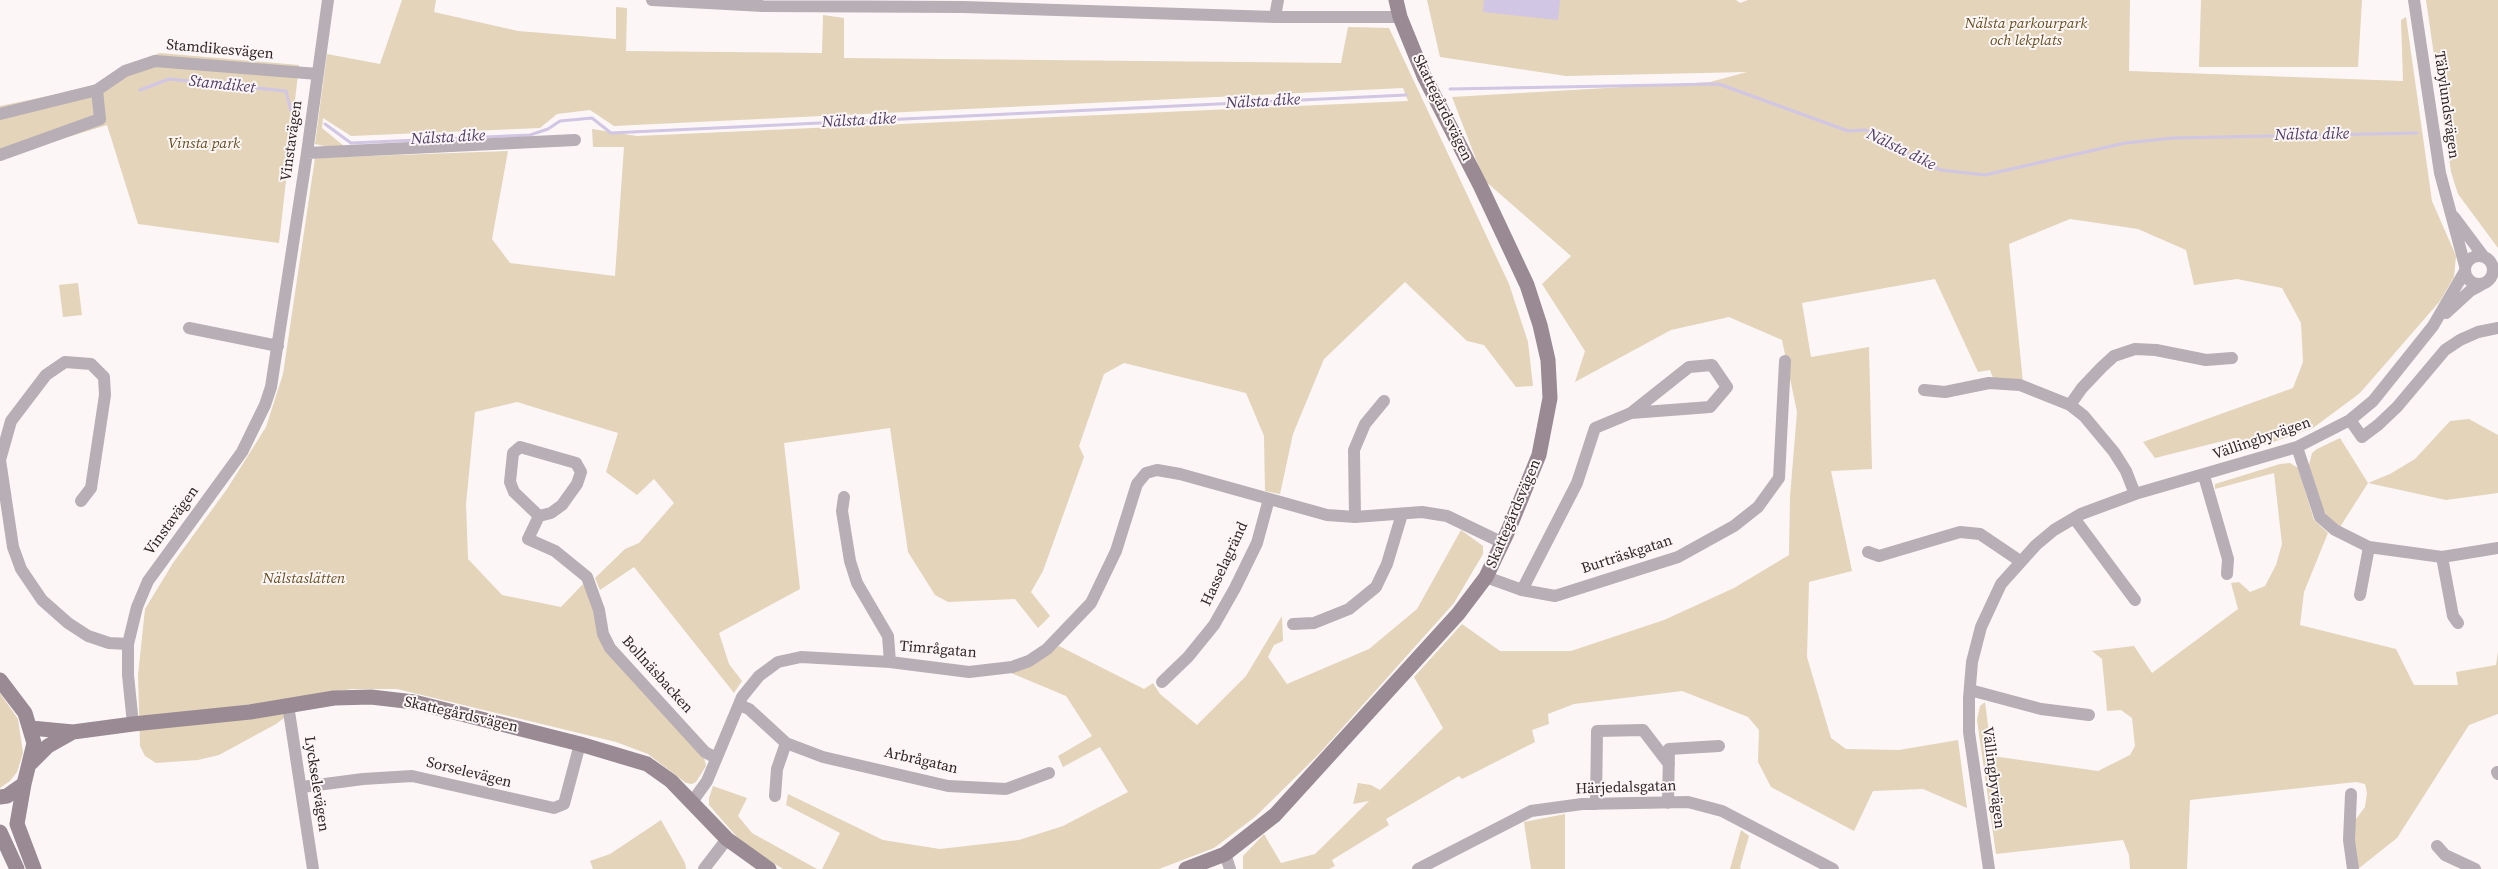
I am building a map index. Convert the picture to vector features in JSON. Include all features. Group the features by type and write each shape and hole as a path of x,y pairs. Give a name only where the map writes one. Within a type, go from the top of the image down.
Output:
{"street":[{"name":"Vinstavägen","path":"133,724 128,675 128,644 137,607 148,581 242,452 256,426 271,387 307,154 328,0"},
{"path":"652,0 763,6 838,3 963,4 1275,18 1400,17"},
{"path":"1275,18 1278,0"},
{"name":"Skattegårdsvägen","path":"1186,869 1225,854 1275,815 1421,657 1458,614 1486,577 1503,543 1539,455 1550,398 1548,360 1540,325 1527,285 1480,185 1424,76 1400,17 1396,0"},
{"name":"Täbylundsvägen","path":"2414,0 2440,173 2465,268"},
{"name":"Stamdikesvägen","path":"0,114 97,90 125,71 154,61 318,74"},
{"path":"0,155 100,119 97,90"},
{"path":"307,154 575,140"},
{"name":"Täbylundsvägen","path":"2451,214 2484,257"},
{"path":"2483,284 2496,271 2491,262 2484,257 2471,259 2465,268 2471,282 2498,288"},
{"name":"Vällingbyvägen","path":"2433,326 2465,268"},
{"name":"Vällingbyvägen","path":"1990,869 1969,732 1972,662 1981,627 2001,584 2020,561 2054,530 2074,518 2135,494 2204,476 2297,447 2350,420 2373,400 2433,326 2470,291 2483,284"},
{"path":"190,328 278,346"},
{"path":"2350,420 2362,437 2397,407 2445,350 2460,340 2478,332 2498,328"},
{"path":"2070,405 2082,388 2114,356 2135,349 2156,350 2206,360 2232,358"},
{"name":"Burträskgatan","path":"1486,577 1522,590 1555,596 1678,557 1734,526 1758,507 1780,478 1785,361"},
{"path":"81,501 91,488 105,394 104,377 91,364 65,362 46,375 11,421 0,460 13,547 21,570 42,600 68,624 88,636 109,643 128,644"},
{"path":"1522,590 1577,482 1595,428 1631,413 1690,368 1712,365 1728,387 1710,407 1631,413"},
{"path":"1924,390 1945,392 1989,383 2020,385 2070,405 2084,416 2114,452 2126,471 2135,494"},
{"path":"1355,517 1354,450 1364,424 1384,402"},
{"path":"520,447 576,463 581,472 577,484 562,505 551,513 539,516 514,492 510,482 513,453 520,447"},
{"path":"2297,447 2320,517 2335,530 2369,547 2442,557 2498,548"},
{"name":"Timrågatan","path":"692,802 707,782 739,705 758,676 778,662 801,656 890,662 969,672 1012,667 1029,661 1048,649 1091,602 1116,552 1136,484 1146,473 1157,470 1180,474 1327,515 1355,517 1422,512 1447,516 1503,543"},
{"name":"Vällingbyvägen","path":"2204,476 2228,559 2227,574"},
{"path":"844,497 842,511 850,561 857,583 888,636 890,662"},
{"name":"Hasselagränd","path":"1162,682 1188,658 1214,625 1236,588 1257,543 1269,499"},
{"path":"1293,624 1314,623 1349,609 1376,587 1387,564 1402,514"},
{"name":"Bollnäsbacken","path":"539,516 528,539 554,551 587,577 599,610 603,634 610,648 705,752 716,758"},
{"path":"2074,518 2135,600"},
{"path":"1868,552 1879,556 1960,532 1980,534 2020,561"},
{"path":"2360,594 2369,547"},
{"path":"2442,557 2453,616 2458,623"},
{"path":"0,680 25,713 31,728 34,744 17,824 34,869"},
{"path":"1970,690 2041,709 2089,715"},
{"name":"Skattegårdsvägen","path":"31,728 73,732 250,712 334,698 372,697 414,702 580,744 647,764 671,781 727,839 769,869"},
{"name":"Lyckselevägen","path":"288,705 313,869"},
{"name":"Arbrågatan","path":"739,705 749,710 786,743 823,757 948,786 1006,789 1050,773"},
{"path":"1596,804 1597,731 1643,730 1669,764"},
{"name":"Skattegårdsvägen","path":"31,762 48,746 73,732"},
{"path":"775,796 777,769 786,743"},
{"name":"Sorselevägen","path":"302,787 378,777 412,776 554,808 564,804 580,744"},
{"path":"1668,803 1669,749 1719,746"},
{"path":"0,797 7,796 24,784"},
{"path":"2351,794 2349,840 2353,869"},
{"name":"Härjedalsgatan","path":"1418,869 1531,811 1596,804 1688,802 1722,811 1833,869"},
{"path":"0,832 17,869"},
{"path":"705,869 727,839"},
{"path":"2437,846 2445,855 2474,869"},
{"path":"1225,854 1230,869"}],"green space":[{"name":"Nälstaslätten","path":"402,0 436,0 434,12 518,31 616,39 616,7 627,8 626,51 822,53 823,15 844,18 844,58 1341,63 1348,27 1389,28 1509,284 1528,342 1533,386 1516,387 1484,345 1467,341 1405,282 1324,359 1293,434 1280,494 1265,491 1264,436 1246,393 1124,363 1104,374 1079,446 1084,457 1043,571 1031,592 1050,616 1038,628 1015,599 948,602 935,595 908,552 890,428 784,443 800,589 719,633 729,664 742,681 734,693 634,567 600,590 595,578 625,549 639,543 674,503 654,479 637,495 606,472 618,433 517,402 475,412 466,504 468,559 502,595 561,607 583,584 589,594 604,649 704,757 706,766 696,782 692,784 686,783 648,754 616,742 397,689 352,689 316,694 276,724 219,755 198,760 156,763 145,756 140,746 138,675 145,609 173,563 227,489 266,427 283,374 315,158 508,151 492,239 510,263 615,276 624,147 593,147 592,129 637,136 1408,101 1403,88 614,126 590,110 557,114 540,128 351,136 323,118 322,128 344,146 315,144 327,54 380,64"},
{"name":"Nälsta parkourpark och lekplats","path":"1427,0 1736,0 1740,3 1748,0 2130,0 2129,71 2403,81 2401,20 2406,17 2432,201 2456,256 2454,277 2440,301 2360,393 2313,428 2265,445 2235,438 2155,458 2143,442 2293,388 2303,362 2301,323 2282,288 2237,279 2194,285 2186,250 2138,229 2070,219 2009,244 2023,382 1993,378 1990,370 1978,372 1935,279 1802,303 1811,357 1869,347 1872,469 1831,471 1852,571 1809,582 1807,657 1831,738 1846,749 1899,750 1958,740 1967,808 1923,789 1873,791 1854,831 1771,787 1758,762 1759,730 1748,717 1682,691 1574,704 1548,714 1549,724 1532,730 1535,742 1462,779 1459,776 1386,819 1389,825 1332,860 1335,866 1329,869 1243,869 1243,856 1264,834 1281,863 1315,854 1369,801 1353,804 1358,783 1371,785 1380,790 1443,728 1414,677 1462,624 1500,651 1571,651 1664,620 1734,588 1789,555 1790,497 1797,412 1782,340 1729,317 1671,330 1575,382 1585,351 1542,284 1571,256 1484,180 1452,97 1710,82 1747,72 1566,76 1440,57"},
{"path":"2201,0 2362,0 2358,67 2199,67"},
{"path":"2426,0 2498,0 2498,248 2458,194 2451,172"},
{"name":"Vinsta park","path":"160,53 299,65 279,243 138,224 107,125 0,158 0,106 97,86 134,62"},
{"path":"78,283 82,315 63,317 59,285"},
{"path":"2469,419 2498,435 2498,493 2446,500 2368,483 2390,474 2415,459 2450,421"},
{"path":"2340,438 2368,483 2340,527 2327,516 2321,506 2309,465 2312,453"},
{"path":"2290,463 2298,468 2314,520 2328,533 2304,592 2300,625 2396,649 2414,685 2458,685 2456,672 2496,665 2498,651 2498,714 2469,725 2397,838 2358,869 2353,823 2365,807 2367,793 2365,784 2356,782 2190,800 2187,869 2130,869 2129,855 2123,840 1996,854 1977,720 1980,706 1985,702 1992,756 2098,771 2130,755 2135,746 2132,718 2121,710 2107,711 2102,659 2092,651 2134,646 2152,673 2238,609 2231,583 2239,582 2250,592 2265,586 2276,565 2282,544 2274,473 2215,489 2215,484 2280,464"},
{"path":"1461,530 1483,546 1483,554 1454,603 1318,755 1255,817 1214,848 1159,869 822,869 840,833 786,805 788,794 883,840 940,849 1019,840 1063,826 1128,792 1100,747 1063,767 1058,756 1092,736 1066,696 1011,673 1038,662 1059,646 1144,689 1153,683 1160,694 1197,725 1246,676 1282,616 1283,641 1274,645 1268,657 1287,684 1369,649 1417,609"},
{"path":"0,693 18,719 23,753 17,772 10,781 0,788"},
{"path":"713,786 747,798 738,816 752,833 817,869 783,869 744,845 709,805"},
{"path":"1565,814 1565,869 1531,869 1524,822"},
{"path":"661,820 685,863 686,869 593,869 590,861 610,854"},
{"path":"1741,830 1749,836 1741,869 1730,869"}],"shaded area":[{"path":"1484,0 1560,0 1558,20 1483,12"}],"waterway":[{"name":"Stamdiket","path":"140,90 169,79 286,91 291,111"},
{"name":"Nälsta dike","path":"1450,89 1719,84 1848,131 1866,130 1927,165 1941,170 1985,175 2125,143 2173,138 2417,133"},
{"name":"Nälsta dike","path":"325,124 351,143 530,135 548,129 560,121 592,118 611,133 1406,95"}]}
